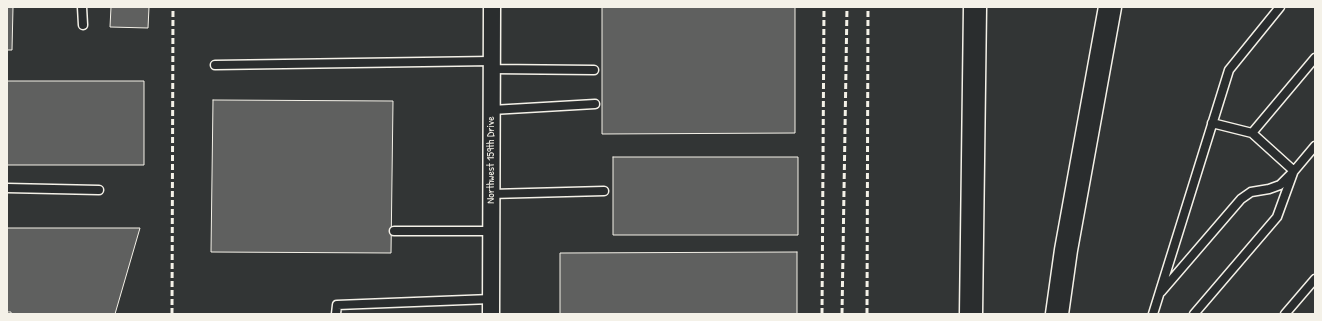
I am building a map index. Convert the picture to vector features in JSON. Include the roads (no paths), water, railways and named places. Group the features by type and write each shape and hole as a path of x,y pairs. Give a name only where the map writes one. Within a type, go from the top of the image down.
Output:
{"main road":[{"path":"971,314 975,7"},
{"path":"1057,314 1066,250 1110,7"}],"street":[{"name":"Northwest 159th Drive","path":"491,307 492,7"}],"lane":[{"path":"82,7 83,25"},
{"path":"1153,314 1229,70 1280,7"},
{"path":"1252,134 1315,58"},
{"path":"215,64 492,65 594,70"},
{"path":"492,110 595,104"},
{"path":"1212,123 1252,134 1294,171"},
{"path":"1160,294 1241,199 1251,192 1269,189 1280,185 1315,146"},
{"path":"1194,314 1277,217 1294,171"},
{"path":"7,188 99,190"},
{"path":"492,194 604,191"},
{"path":"394,232 491,231"},
{"path":"1285,314 1315,279"},
{"path":"336,314 337,305 491,307"}],"railway":[{"path":"172,314 173,7"},
{"path":"822,314 824,7"},
{"path":"842,314 847,7"},
{"path":"867,314 868,7"}]}
